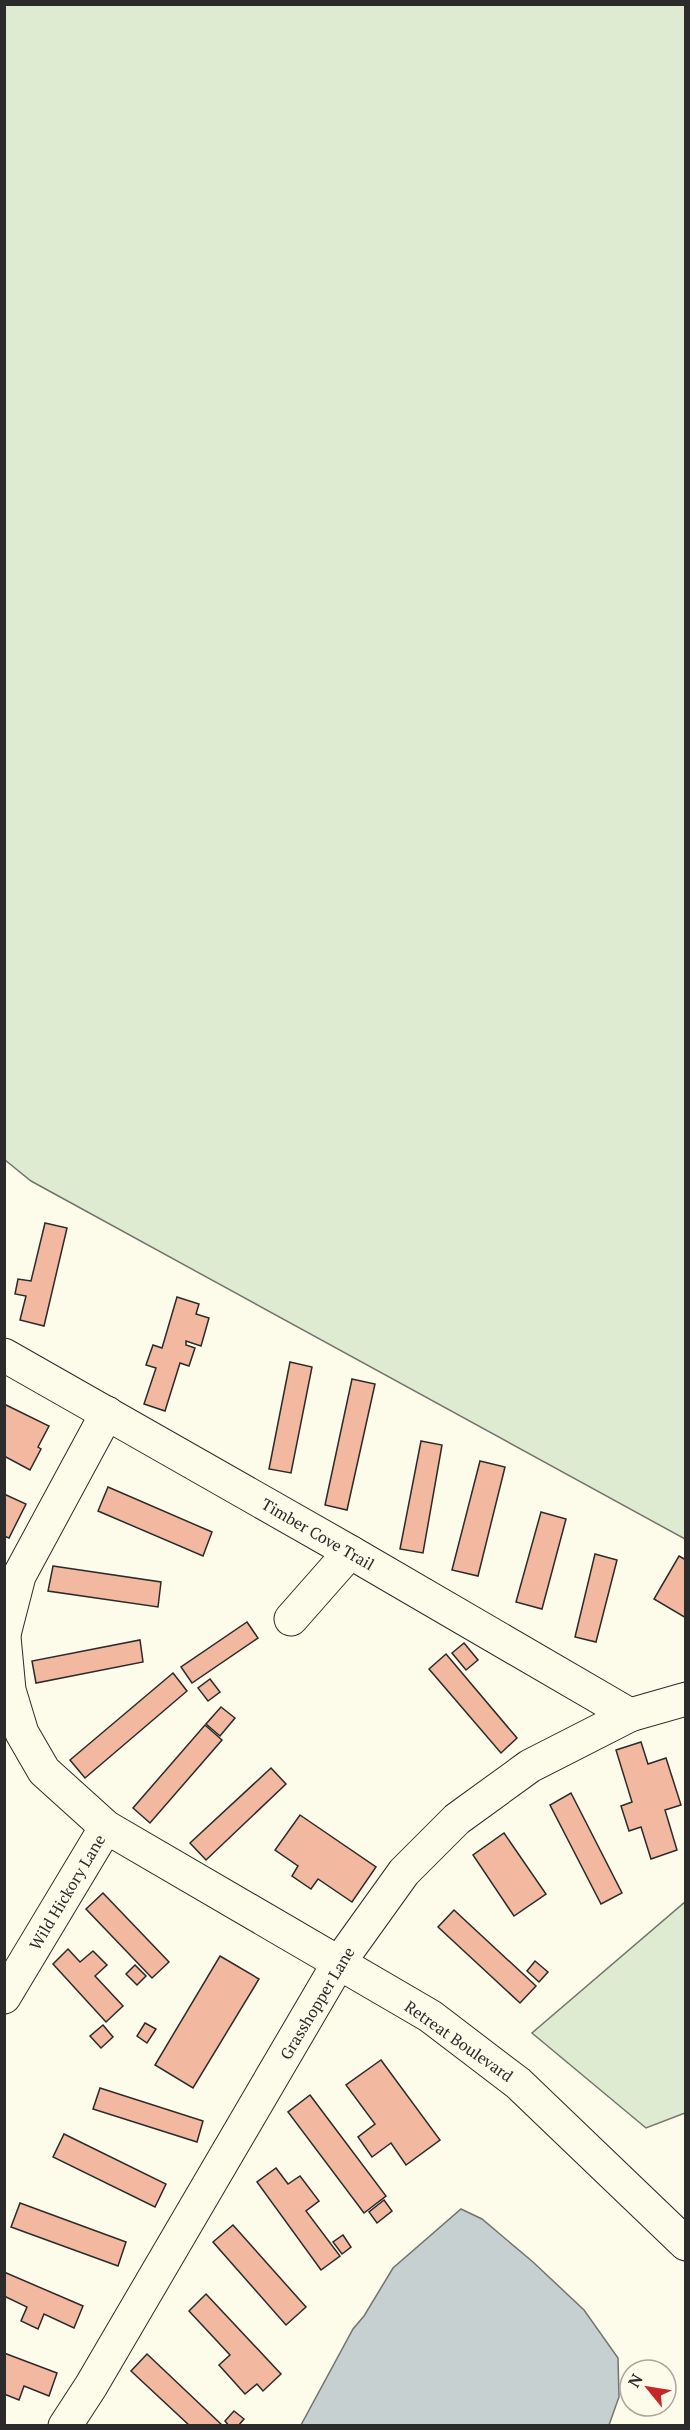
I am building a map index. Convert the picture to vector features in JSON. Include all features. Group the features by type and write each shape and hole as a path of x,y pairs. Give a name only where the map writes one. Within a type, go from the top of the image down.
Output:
{"street":[{"name":"Timber Cove Trail","path":"4,1355 630,1715"},
{"name":"Wild Hickory Lane","path":"4,1997 106,1827 44,1771 22,1733 9,1690 4,1636 19,1576 107,1413"},
{"path":"291,1619 350,1552"},
{"name":"Grasshopper Lane","path":"65,2426 91,2386 338,1964 404,1872 457,1819 530,1766 630,1715 686,1698"},
{"name":"Retreat Boulevard","path":"106,1827 429,2016 518,2083 686,2244"}],"green space":[{"path":"4,5 685,5 685,1539 31,1181 5,1160"},
{"path":"685,1902 685,2113 646,2128 532,2033"}],"shaded area":[{"path":"461,2209 482,2219 533,2262 584,2310 618,2358 618,2400 609,2425 301,2425 353,2329 364,2316 393,2268"}],"building":[{"path":"45,1223 67,1228 44,1326 20,1320 26,1296 15,1294 18,1279 31,1281"},
{"path":"177,1297 199,1304 196,1314 209,1318 201,1346 186,1341 186,1345 195,1348 189,1366 180,1363 165,1411 144,1404 156,1368 146,1365 153,1345 162,1348"},
{"path":"290,1362 312,1367 291,1473 269,1469"},
{"path":"352,1379 375,1384 347,1510 325,1505"},
{"path":"4,1404 49,1426 30,1470 4,1456"},
{"path":"421,1441 442,1445 423,1553 400,1549"},
{"path":"480,1461 505,1467 478,1576 452,1570"},
{"path":"108,1487 212,1532 203,1556 98,1511"},
{"path":"4,1494 26,1504 9,1538 4,1536"},
{"path":"541,1512 566,1519 542,1609 516,1602"},
{"path":"595,1554 617,1560 596,1642 575,1637"},
{"path":"679,1556 686,1560 686,1618 654,1599"},
{"path":"53,1566 161,1582 158,1607 48,1591"},
{"path":"247,1622 258,1638 192,1683 181,1667"},
{"path":"140,1640 143,1662 36,1683 32,1661"},
{"path":"464,1643 478,1660 466,1670 452,1653"},
{"path":"446,1654 517,1738 501,1753 429,1669"},
{"path":"173,1673 187,1691 85,1778 70,1760"},
{"path":"210,1679 220,1692 208,1701 198,1688"},
{"path":"221,1707 235,1718 220,1736 206,1724"},
{"path":"205,1725 222,1740 150,1823 133,1808"},
{"path":"641,1742 648,1764 666,1758 681,1805 665,1810 677,1850 651,1859 641,1827 629,1831 621,1806 632,1802 616,1750"},
{"path":"271,1768 286,1784 206,1860 190,1843"},
{"path":"571,1793 622,1893 601,1904 550,1805"},
{"path":"300,1815 376,1867 352,1902 318,1879 311,1889 292,1876 298,1866 275,1850"},
{"path":"504,1833 546,1894 514,1916 473,1855"},
{"path":"103,1893 169,1962 152,1978 86,1909"},
{"path":"454,1910 536,1986 520,2003 438,1927"},
{"path":"68,1949 80,1962 93,1951 107,1965 95,1976 123,2006 106,2022 53,1964"},
{"path":"220,1956 259,1979 193,2088 155,2065"},
{"path":"535,1961 548,1972 539,1982 527,1971"},
{"path":"135,1965 146,1976 137,1985 126,1974"},
{"path":"145,2023 156,2029 147,2043 137,2036"},
{"path":"103,2025 113,2037 101,2048 90,2036"},
{"path":"381,2060 440,2140 406,2165 391,2143 372,2157 358,2137 375,2124 346,2085"},
{"path":"100,2088 203,2121 197,2142 93,2109"},
{"path":"310,2095 386,2196 364,2213 288,2112"},
{"path":"64,2134 166,2184 155,2207 53,2157"},
{"path":"276,2168 288,2184 300,2176 319,2201 306,2211 340,2256 321,2270 257,2182"},
{"path":"384,2200 392,2211 377,2223 369,2212"},
{"path":"20,2203 126,2242 118,2266 11,2227"},
{"path":"233,2225 306,2307 286,2325 213,2242"},
{"path":"343,2235 351,2247 342,2254 333,2242"},
{"path":"4,2272 83,2306 74,2328 44,2314 38,2329 21,2321 27,2307 4,2296"},
{"path":"206,2294 281,2374 263,2391 257,2384 245,2394 219,2365 230,2355 189,2311"},
{"path":"4,2353 57,2373 49,2396 24,2386 19,2400 4,2394"},
{"path":"147,2354 223,2426 190,2426 131,2371"},
{"path":"234,2411 244,2419 238,2426 229,2426 225,2421"}]}
